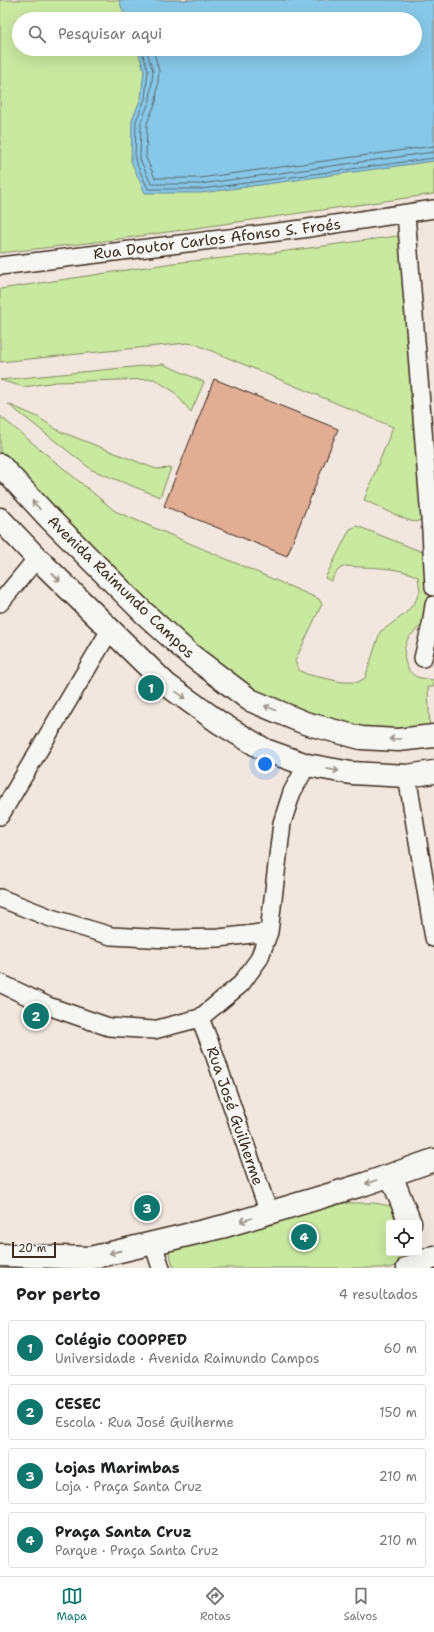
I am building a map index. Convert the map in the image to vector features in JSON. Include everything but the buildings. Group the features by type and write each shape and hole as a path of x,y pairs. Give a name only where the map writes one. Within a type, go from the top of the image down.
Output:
{"street":[{"name":"Rua Doutor Carlos Afonso S. Froés","path":"0,266 406,214 434,209"},
{"path":"406,214 434,588"},
{"name":"Avenida Raimundo Campos","path":"0,465 50,519 143,612 188,653 250,700 305,724 361,738 398,740 434,736"},
{"path":"0,519 37,558 166,685 220,723 265,750 307,765 351,773 407,776 434,772"},
{"path":"0,602 37,558"},
{"path":"423,658 431,626 434,605"},
{"path":"0,816 110,630"},
{"path":"0,983 48,1006 109,1027 154,1030 200,1018 241,984 259,959 269,932 282,823 292,792 307,765"},
{"path":"407,776 434,938"},
{"path":"0,898 51,918 111,936 168,939 212,938 269,932"},
{"name":"Rua José Guilherme","path":"200,1018 213,1051 269,1213"},
{"path":"0,1255 90,1258 225,1226 391,1175 434,1160"},
{"path":"391,1175 409,1220"},
{"path":"153,1243 161,1268"}],"green space":[{"path":"0,0 434,0 434,194 105,241 0,253"},
{"path":"397,236 405,241 426,513 421,520 415,522 407,520 364,500 393,427 195,344 187,343 0,362 0,289 173,263 272,253"},
{"path":"163,364 204,382 191,412 173,391 154,379 56,382 24,387 0,380"},
{"path":"8,404 38,417 59,431 156,469 171,468 160,497 92,470"},
{"path":"0,416 115,511 319,599 322,604 295,661 299,670 306,674 342,682 358,682 365,678 380,632 405,614 415,602 420,591 418,577 410,573 392,569 345,566 338,570 331,581 325,578 350,529 357,526 425,553 431,592 431,614 408,639 404,655 407,666 413,674 417,677 432,680 434,679 434,687 428,687 430,733 347,726 265,698 194,647 0,455"},
{"path":"344,1203 374,1203 397,1207 402,1220 386,1220 386,1256 403,1256 398,1265 390,1268 174,1268 168,1250"}],"water":[{"path":"119,0 434,0 434,161 201,193 145,193 131,161 132,120 141,98 144,70 139,56 422,56 422,12 123,12"}],"place":[{"name":"Colégio COOPPED","path":"151,688"},
{"name":"CESEC","path":"36,1016"},
{"name":"Lojas Marimbas","path":"147,1208"},
{"name":"Praça Santa Cruz","path":"304,1237"}]}
